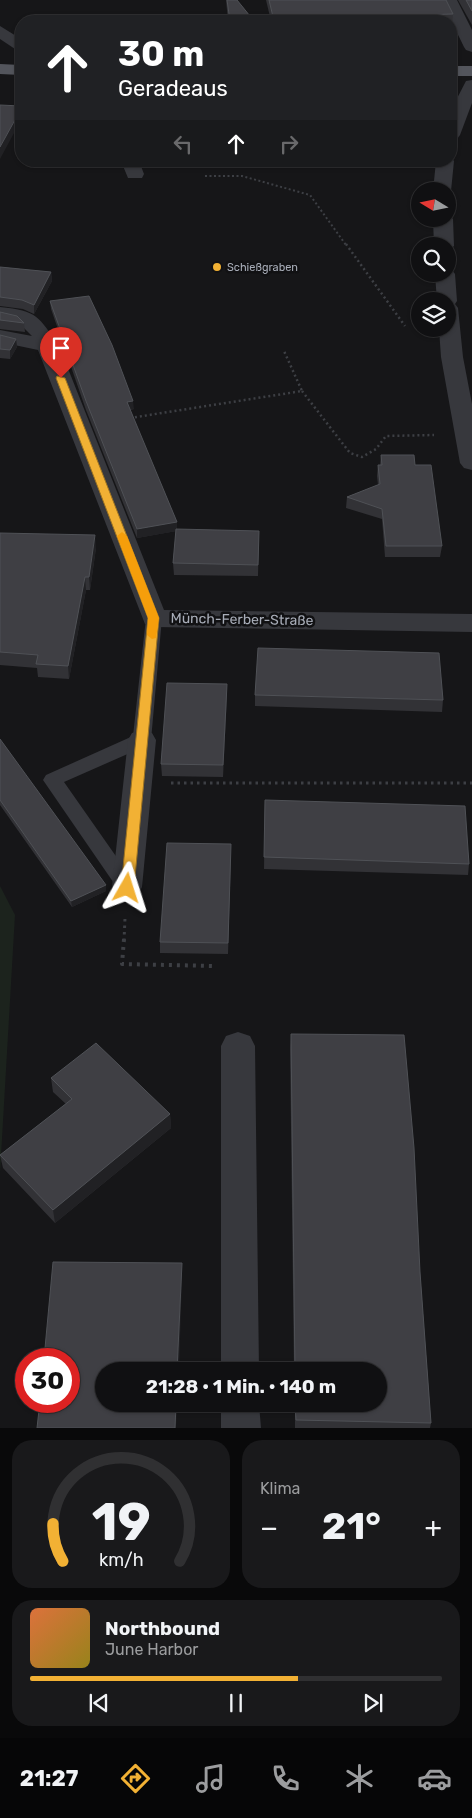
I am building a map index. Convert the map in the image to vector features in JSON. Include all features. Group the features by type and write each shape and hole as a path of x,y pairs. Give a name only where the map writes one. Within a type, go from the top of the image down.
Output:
{"main road":[{"path":"0,69 15,70"},
{"path":"457,72 472,71"}],"street":[{"path":"449,0 456,15"},
{"path":"457,16 472,47"},
{"path":"0,31 15,42"},
{"path":"457,116 472,85"},
{"path":"443,182 444,167"},
{"name":"Münch-Ferber-Straße","path":"0,313 26,316 34,322 48,346 154,618 472,623"},
{"path":"0,336 48,346"},
{"path":"450,337 452,357 472,463"},
{"path":"127,888 142,740"},
{"path":"238,1046 240,1362"},
{"path":"240,1412 241,1428"}],"lane":[{"path":"127,888 52,780 142,740 154,618"}],"path":[{"path":"205,176 242,176 310,195 405,326"},
{"path":"284,351 302,391 350,453 362,457 376,449 386,436 466,434"},
{"path":"80,426 302,391"},
{"path":"138,783 472,783"},
{"path":"127,888 122,964 214,966"}],"shaded area":[{"path":"0,886 15,915 0,1173"}],"building":[{"path":"227,0 237,0 249,15 229,15"},
{"path":"269,0 446,0 453,14 418,15 273,15"},
{"path":"466,0 472,0 472,11"},
{"path":"0,105 15,106 15,120 0,147"},
{"path":"0,267 51,272 34,305 22,300 0,297"},
{"path":"89,296 112,345 133,401 127,402 177,522 137,529 86,401 50,301"},
{"path":"0,312 17,316 24,323 0,320"},
{"path":"0,335 16,339 10,350 0,349"},
{"path":"381,455 414,455 415,465 431,465 442,546 386,546 382,509 347,497 380,484 378,465 382,465"},
{"path":"176,529 259,531 258,565 173,563"},
{"path":"0,533 95,535 89,577 85,577 68,666 36,664 38,655 0,652"},
{"path":"258,648 439,653 443,700 255,695"},
{"path":"167,683 227,684 223,765 161,764"},
{"path":"0,739 106,885 71,901 0,800"},
{"path":"265,800 465,806 469,864 264,857"},
{"path":"167,843 231,844 228,943 160,942"},
{"path":"291,1034 404,1035 414,1148 420,1272 431,1423 296,1420 296,1412 387,1412 387,1362 295,1362"},
{"path":"96,1043 170,1114 53,1210 0,1155 72,1099 51,1078"},
{"path":"53,1262 182,1263 177,1362 95,1362 95,1412 176,1412 175,1428 37,1428 39,1413 80,1413 80,1348 45,1348"}],"slow traffic":[{"path":"122,536 154,618 152,635"}],"place":[{"name":"Schießgraben","path":"217,267"}],"route":[{"path":"61,378 154,618 127,888"}]}
